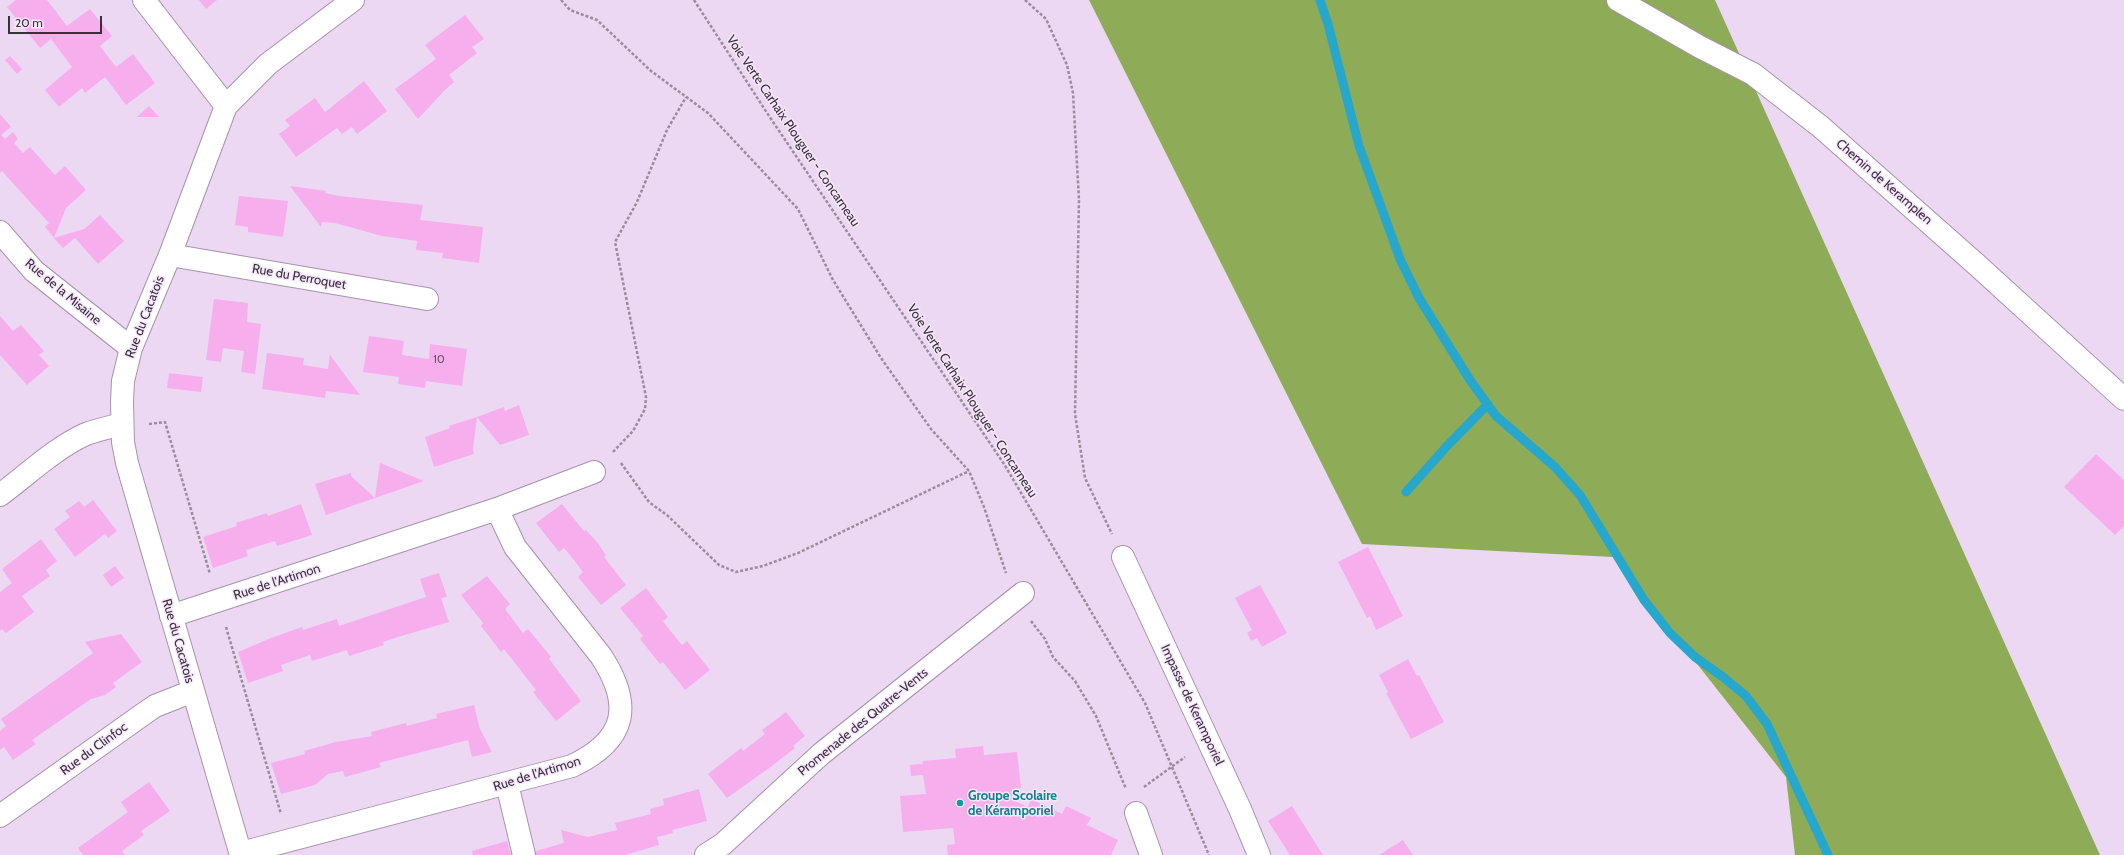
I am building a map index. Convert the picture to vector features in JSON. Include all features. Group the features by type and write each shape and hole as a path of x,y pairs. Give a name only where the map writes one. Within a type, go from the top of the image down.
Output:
{"street":[{"path":"144,0 226,106"},
{"name":"Rue du Cacatois","path":"241,854 127,463 122,424 123,381 131,348 170,255 226,106 268,64 353,0"},
{"name":"Chemin de Keramplen","path":"1618,0 1700,47 1753,74 1821,126 2124,399"},
{"name":"Rue de la Misaine","path":"0,232 34,271 131,348"},
{"name":"Rue du Perroquet","path":"170,255 427,299"},
{"path":"0,495 58,451 76,440 95,431 122,424"},
{"name":"Rue de l'Artimon","path":"171,616 497,509 594,472"},
{"name":"Rue de l'Artimon","path":"241,854 572,766 587,759 601,749 614,733 619,720 621,706 620,692 612,673 601,656 515,547 497,509"},
{"name":"Impasse de Keramporiel","path":"1123,557 1240,809 1259,855"},
{"name":"Promenade des Quatre-Vents","path":"706,855 723,844 820,754 1019,596"},
{"name":"Rue du Clinfoc","path":"0,816 155,706 193,691"},
{"path":"507,784 524,855"},
{"path":"1132,805 1151,855"}],"path":[{"path":"561,0 570,10 597,20 651,71 708,113 798,209 833,280 881,358 931,430 969,471 984,507 994,540 1019,596 1045,640 1053,657 1075,681 1096,716 1132,805 1172,767 1208,740"},
{"name":"Voie Verte Carhaix Plouguer - Concarneau","path":"694,0 769,116 1004,464 1145,703 1209,855"},
{"path":"1025,0 1046,19 1067,65 1073,93 1079,200 1075,414 1086,478 1123,557"},
{"path":"686,97 667,130 637,202 615,242 646,397 645,409 633,431 613,452 649,502 668,516 719,565 736,572 763,566 798,553 969,471"}],"green space":[{"path":"1089,0 1715,0 2100,855 1795,855 1786,777 1613,557 1362,544"}],"building":[{"path":"16,0 47,0 67,26 90,9 112,36 100,46 116,67 133,54 155,83 126,105 105,77 85,93 82,88 59,107 45,90 72,67 51,39 40,48 7,7"},
{"path":"199,0 217,0 206,9"},
{"path":"465,15 484,39 472,47 477,53 449,75 454,82 418,119 395,89 436,59 425,45"},
{"path":"10,56 22,69 17,74 5,60"},
{"path":"364,81 387,111 357,134 352,127 342,134 337,128 296,157 279,134 290,126 285,120 315,98 325,112"},
{"path":"149,106 159,117 137,117"},
{"path":"0,114 11,127 1,135 5,139 13,132 18,139 14,143 23,153 30,147 55,175 65,166 86,190 66,208 54,238 45,227 49,223 2,171 0,173"},
{"path":"290,186 326,191 325,193 339,196 423,205 420,220 483,227 479,263 442,258 443,253 416,250 417,241 382,236 335,223 322,222 321,227"},
{"path":"239,196 288,201 283,237 248,232 248,227 235,225"},
{"path":"100,215 124,241 98,264 75,238 63,248 54,238 84,229"},
{"path":"214,299 248,303 247,322 261,324 255,374 241,372 244,351 223,348 221,362 206,360"},
{"path":"0,316 13,331 21,325 44,351 39,355 49,366 27,385 0,355"},
{"path":"369,336 404,341 402,355 429,359 430,344 467,349 462,386 426,381 425,388 398,384 399,377 363,372"},
{"path":"267,353 304,358 303,365 328,369 330,355 360,395 326,391 325,398 262,389"},
{"path":"169,373 203,377 201,392 167,388"},
{"path":"519,405 529,435 500,445 477,417 504,407 505,411"},
{"path":"477,417 473,450 474,454 434,467 425,437 450,428 449,426"},
{"path":"2096,454 2124,480 2124,526 2115,535 2064,487"},
{"path":"380,463 424,481 375,498"},
{"path":"351,473 351,476 375,498 326,515 315,484"},
{"path":"93,500 117,531 108,538 105,534 75,557 54,529 70,517 65,511 79,501 84,507"},
{"path":"301,504 312,535 277,546 275,541 246,550 248,556 213,568 203,537 237,526 236,523 267,513 268,516"},
{"path":"562,504 584,531 586,530 597,542 606,555 604,557 626,585 601,605 578,577 583,572 574,560 564,548 559,552 536,523"},
{"path":"41,539 57,561 46,570 50,576 22,596 34,612 6,633 2,629 0,631 0,592 12,583 2,569"},
{"path":"1368,547 1403,616 1376,630 1370,616 1367,618 1338,562"},
{"path":"115,566 124,578 111,587 103,575"},
{"path":"439,573 447,597 441,598 449,622 383,642 384,645 349,656 347,650 312,661 310,655 281,665 283,671 248,683 238,652 302,627 303,630 337,619 339,626 426,597 420,579"},
{"path":"487,576 510,604 505,609 523,633 528,629 551,657 549,659 581,701 556,721 533,692 536,690 504,649 501,652 481,626 483,623 461,595"},
{"path":"1260,585 1287,633 1262,647 1257,638 1251,641 1247,633 1252,630 1235,598"},
{"path":"646,588 668,617 663,621 672,633 682,645 687,641 710,670 685,690 663,662 660,664 640,639 643,636 620,608"},
{"path":"121,634 142,662 113,683 116,687 105,695 91,699 32,740 36,744 13,760 4,747 0,750 0,731 6,726 1,719 93,653 85,642"},
{"path":"1408,659 1417,676 1419,675 1444,722 1411,739 1386,693 1388,692 1379,675"},
{"path":"474,705 480,729 492,752 472,757 468,740 379,763 381,767 345,777 343,771 328,774 315,785 281,794 271,763 305,754 304,751 336,742 372,736 371,732 406,723 407,726 437,718 436,714"},
{"path":"786,712 805,736 793,746 795,748 727,798 708,774 741,748 743,751 765,734 762,730"},
{"name":"Groupe Scolaire de Kéramporiel","path":"983,746 984,755 1017,752 1021,788 1012,789 1013,800 1028,807 1031,799 1062,814 1066,806 1091,818 1087,825 1118,840 1111,855 948,855 947,845 955,844 953,828 903,832 900,796 926,794 923,775 911,776 910,765 923,764 922,761 956,758 955,749"},
{"path":"149,782 170,811 141,831 144,835 122,851 125,855 83,855 78,848 128,812 121,802"},
{"path":"699,789 707,821 672,830 673,833 657,837 659,845 625,855 533,855 532,852 564,843 561,830 588,837 617,830 615,823 651,814 650,809 664,805 663,799"},
{"path":"1292,806 1323,855 1290,855 1268,821"},
{"path":"1403,840 1413,855 1379,855"},
{"path":"507,841 511,855 473,855 472,851"}],"waterway":[{"path":"1320,0 1328,24 1359,146 1400,259 1419,298 1470,380 1496,416 1555,467 1580,495 1644,600 1670,633 1695,657 1746,696 1767,724 1828,855"},
{"path":"1406,492 1447,446 1488,404"}],"place":[{"name":"Groupe Scolaire de Kéramporiel","path":"960,803"}]}
